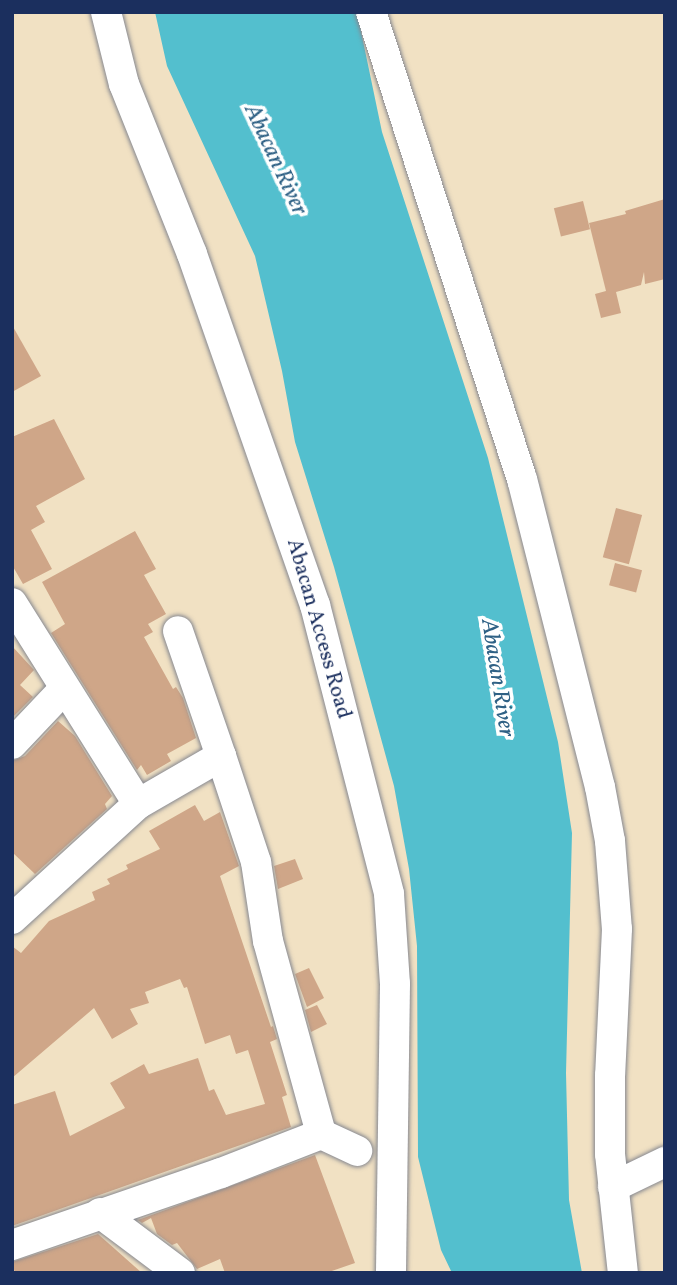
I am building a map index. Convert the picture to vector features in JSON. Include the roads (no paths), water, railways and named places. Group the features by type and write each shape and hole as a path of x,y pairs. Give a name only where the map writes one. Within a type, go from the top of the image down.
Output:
{"street":[{"name":"Abacan Access Road","path":"106,12 124,84 192,254 315,605 386,880 393,934 395,984 391,1273"},
{"path":"371,12 411,143 503,414 600,788 610,841 617,929 610,1076 613,1187 623,1273"},
{"path":"17,623 64,689 138,804"},
{"path":"178,631 256,862 268,941 321,1134"},
{"path":"12,744 64,689"},
{"path":"12,919 138,804 221,756"},
{"path":"12,1245 321,1134 357,1151"},
{"path":"613,1187 665,1162"},
{"path":"100,1213 180,1273"}],"water":[{"name":"Abacan River","path":"155,12 357,12 382,132 488,458 558,742 572,833 566,1073 569,1200 582,1273 452,1273 441,1250 418,1157 417,946 409,869 394,786 334,567 295,442 282,371 255,256 167,66"}]}
